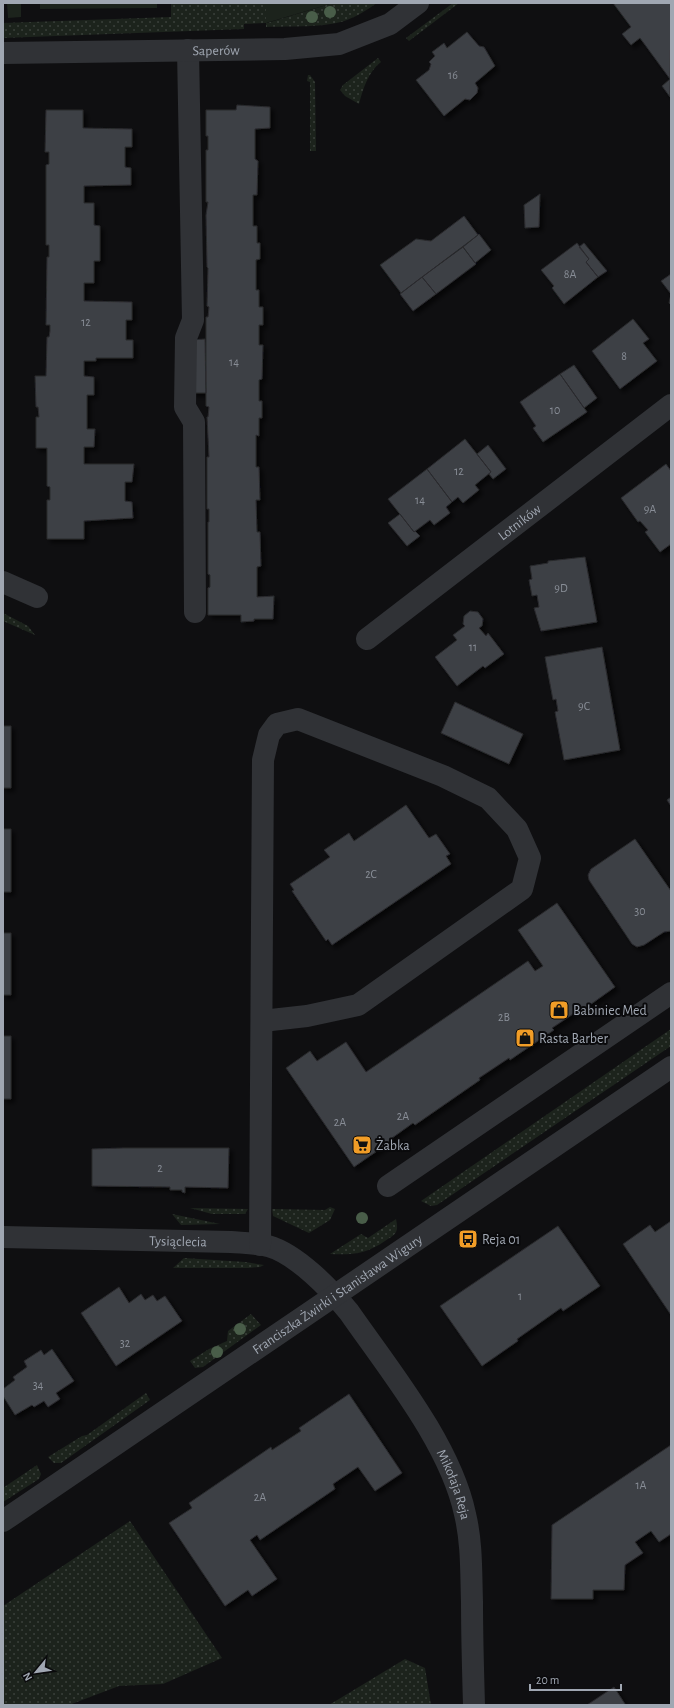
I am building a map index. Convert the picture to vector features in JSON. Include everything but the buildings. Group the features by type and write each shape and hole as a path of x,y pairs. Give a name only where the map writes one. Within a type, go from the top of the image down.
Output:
{"street":[{"name":"Saperów","path":"3,53 285,49 339,44 390,24 418,3"},
{"path":"188,50 193,320 186,338 185,407 194,422 196,612"},
{"name":"Lotników","path":"367,639 671,405"},
{"path":"3,582 37,596"},
{"path":"260,1245 263,760 269,735 277,724 298,719 443,776 488,798 517,829 530,858 522,889 358,1005 307,1016 262,1021"},
{"path":"388,1186 671,993"},
{"name":"Franciszka Żwirki i Stanisława Wigury","path":"3,1522 671,1067"},
{"name":"Tysiąclecia","path":"3,1237 231,1242 268,1246 292,1257 336,1296"},
{"name":"Mikołaja Reja","path":"336,1296 427,1424 453,1475 460,1494 466,1519 471,1553 474,1705"}],"shaded area":[{"path":"7,3 21,3 21,17 8,18"},
{"path":"40,3 157,3 157,8 40,9"},
{"path":"171,3 266,3 267,23 333,3 377,3 347,20 329,24 266,27 266,23 244,24 244,29 3,38 3,23 171,17"},
{"path":"266,3 333,3 266,23"},
{"path":"453,3 459,3 409,41 406,38"},
{"path":"378,58 381,62 369,76 359,104 345,96 340,90 343,85"},
{"path":"308,75 310,75 315,82 316,151 310,151 310,82 307,81"},
{"path":"3,613 28,626 35,635 3,621"},
{"path":"671,1029 671,1046 437,1205 431,1206 421,1201"},
{"path":"330,1207 335,1209 330,1220 309,1233 273,1216 272,1209 325,1210"},
{"path":"190,1208 248,1209 245,1214 212,1214"},
{"path":"172,1214 220,1224 181,1225"},
{"path":"396,1219 396,1233 372,1249 359,1253 330,1254 361,1234 368,1238"},
{"path":"184,1258 245,1262 264,1265 249,1268 173,1268"},
{"path":"251,1314 261,1325 203,1367 195,1368 190,1361 209,1349 227,1341 228,1331"},
{"path":"146,1393 150,1400 61,1463 54,1463 48,1457 82,1436 87,1435"},
{"path":"37,1465 41,1474 39,1479 3,1502 3,1488"},
{"path":"130,1521 222,1658 163,1684 119,1686 69,1705 3,1705 3,1606"},
{"path":"405,1659 425,1668 431,1705 329,1705"}],"place":[{"name":"Babiniec Med","path":"559,1010"},
{"name":"Rasta Barber","path":"525,1038"},
{"name":"Żabka","path":"362,1145"},
{"name":"Reja 01","path":"468,1239"}]}
